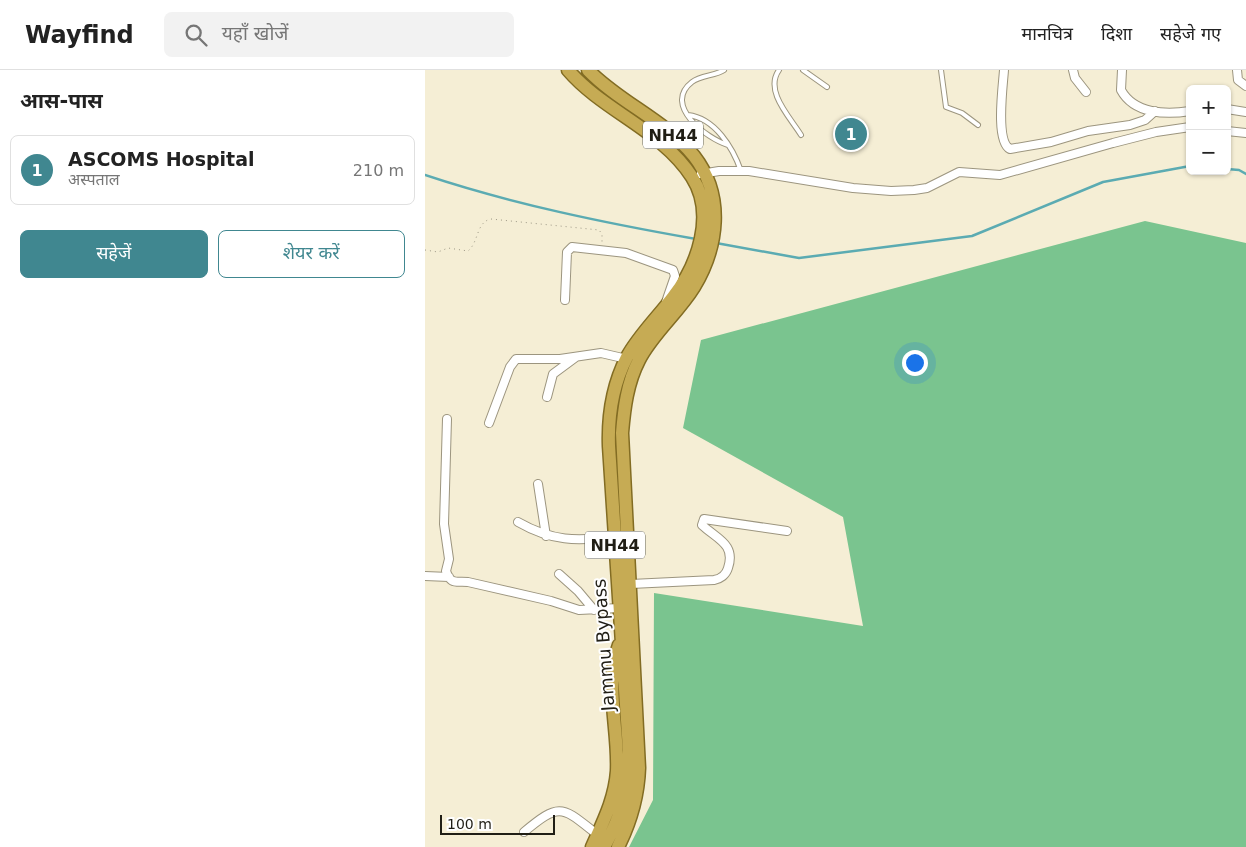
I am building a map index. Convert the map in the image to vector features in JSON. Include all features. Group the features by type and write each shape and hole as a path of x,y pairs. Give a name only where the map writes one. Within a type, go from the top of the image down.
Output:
{"highway":[{"name":"Jammu Bypass","path":"568,70 666,149 692,177 702,199 703,223 699,263 694,288 639,360 628,390 622,434 639,768 638,791 633,816 618,847"},
{"name":"Jammu Bypass","path":"588,70 676,137 695,157 705,173 714,203 716,228 699,263 627,358 612,403 609,428 629,750 628,776 621,812 604,847"},
{"path":"592,847 608,812 616,780 613,679 615,654 621,639"}],"street":[{"path":"1004,70 1001,125 1003,140 1010,149 1051,142 1075,134 1130,125 1145,120 1155,111"},
{"path":"1073,70 1075,78 1086,92"},
{"path":"1122,70 1121,85 1124,95 1137,107 1155,111 1186,111"},
{"path":"1237,70 1238,80 1246,86"},
{"path":"1231,110 1246,112"},
{"path":"692,177 705,173 741,171 853,188 891,191 914,190 927,188 959,172 1000,175 1139,136 1186,128"},
{"path":"1231,131 1246,133"},
{"path":"565,300 568,249 572,247 636,255 673,270 675,276 665,307"},
{"path":"489,422 510,367 516,360 601,353 627,358"},
{"path":"547,397 553,374 578,356"},
{"path":"447,419 444,524 449,559 446,568 449,577 455,583 467,582 551,601 579,610 619,608"},
{"path":"539,484 546,536"},
{"path":"631,584 713,580 722,577 727,570 731,553 728,546 702,525 704,519 787,531"},
{"path":"517,522 546,536 588,540 615,536"},
{"path":"559,574 578,590 594,610"},
{"path":"425,576 449,577"},
{"path":"524,832 546,814 561,810 570,814 598,835"}],"lane":[{"path":"724,70 695,80 689,85 683,101 692,123 717,141 729,145"},
{"path":"779,70 774,80 774,92 801,135"},
{"path":"803,70 827,87"},
{"path":"941,70 946,108 962,113 978,125"},
{"path":"688,115 698,118 725,138 735,154 741,171"}],"path":[{"path":"425,250 437,252 448,248 468,251 472,247 483,223 496,218 541,225 599,230 602,236 602,250"}],"green space":[{"path":"1145,221 1246,243 1246,847 629,847 653,800 654,593 863,626 843,517 683,428 701,340"}],"waterway":[{"path":"716,243 799,258 972,236 1103,182 1186,167"},
{"path":"1231,169 1239,170 1246,174"},
{"path":"425,175 491,195 559,212 696,239"}],"place":[{"name":"ASCOMS Hospital","path":"851,134"}]}
